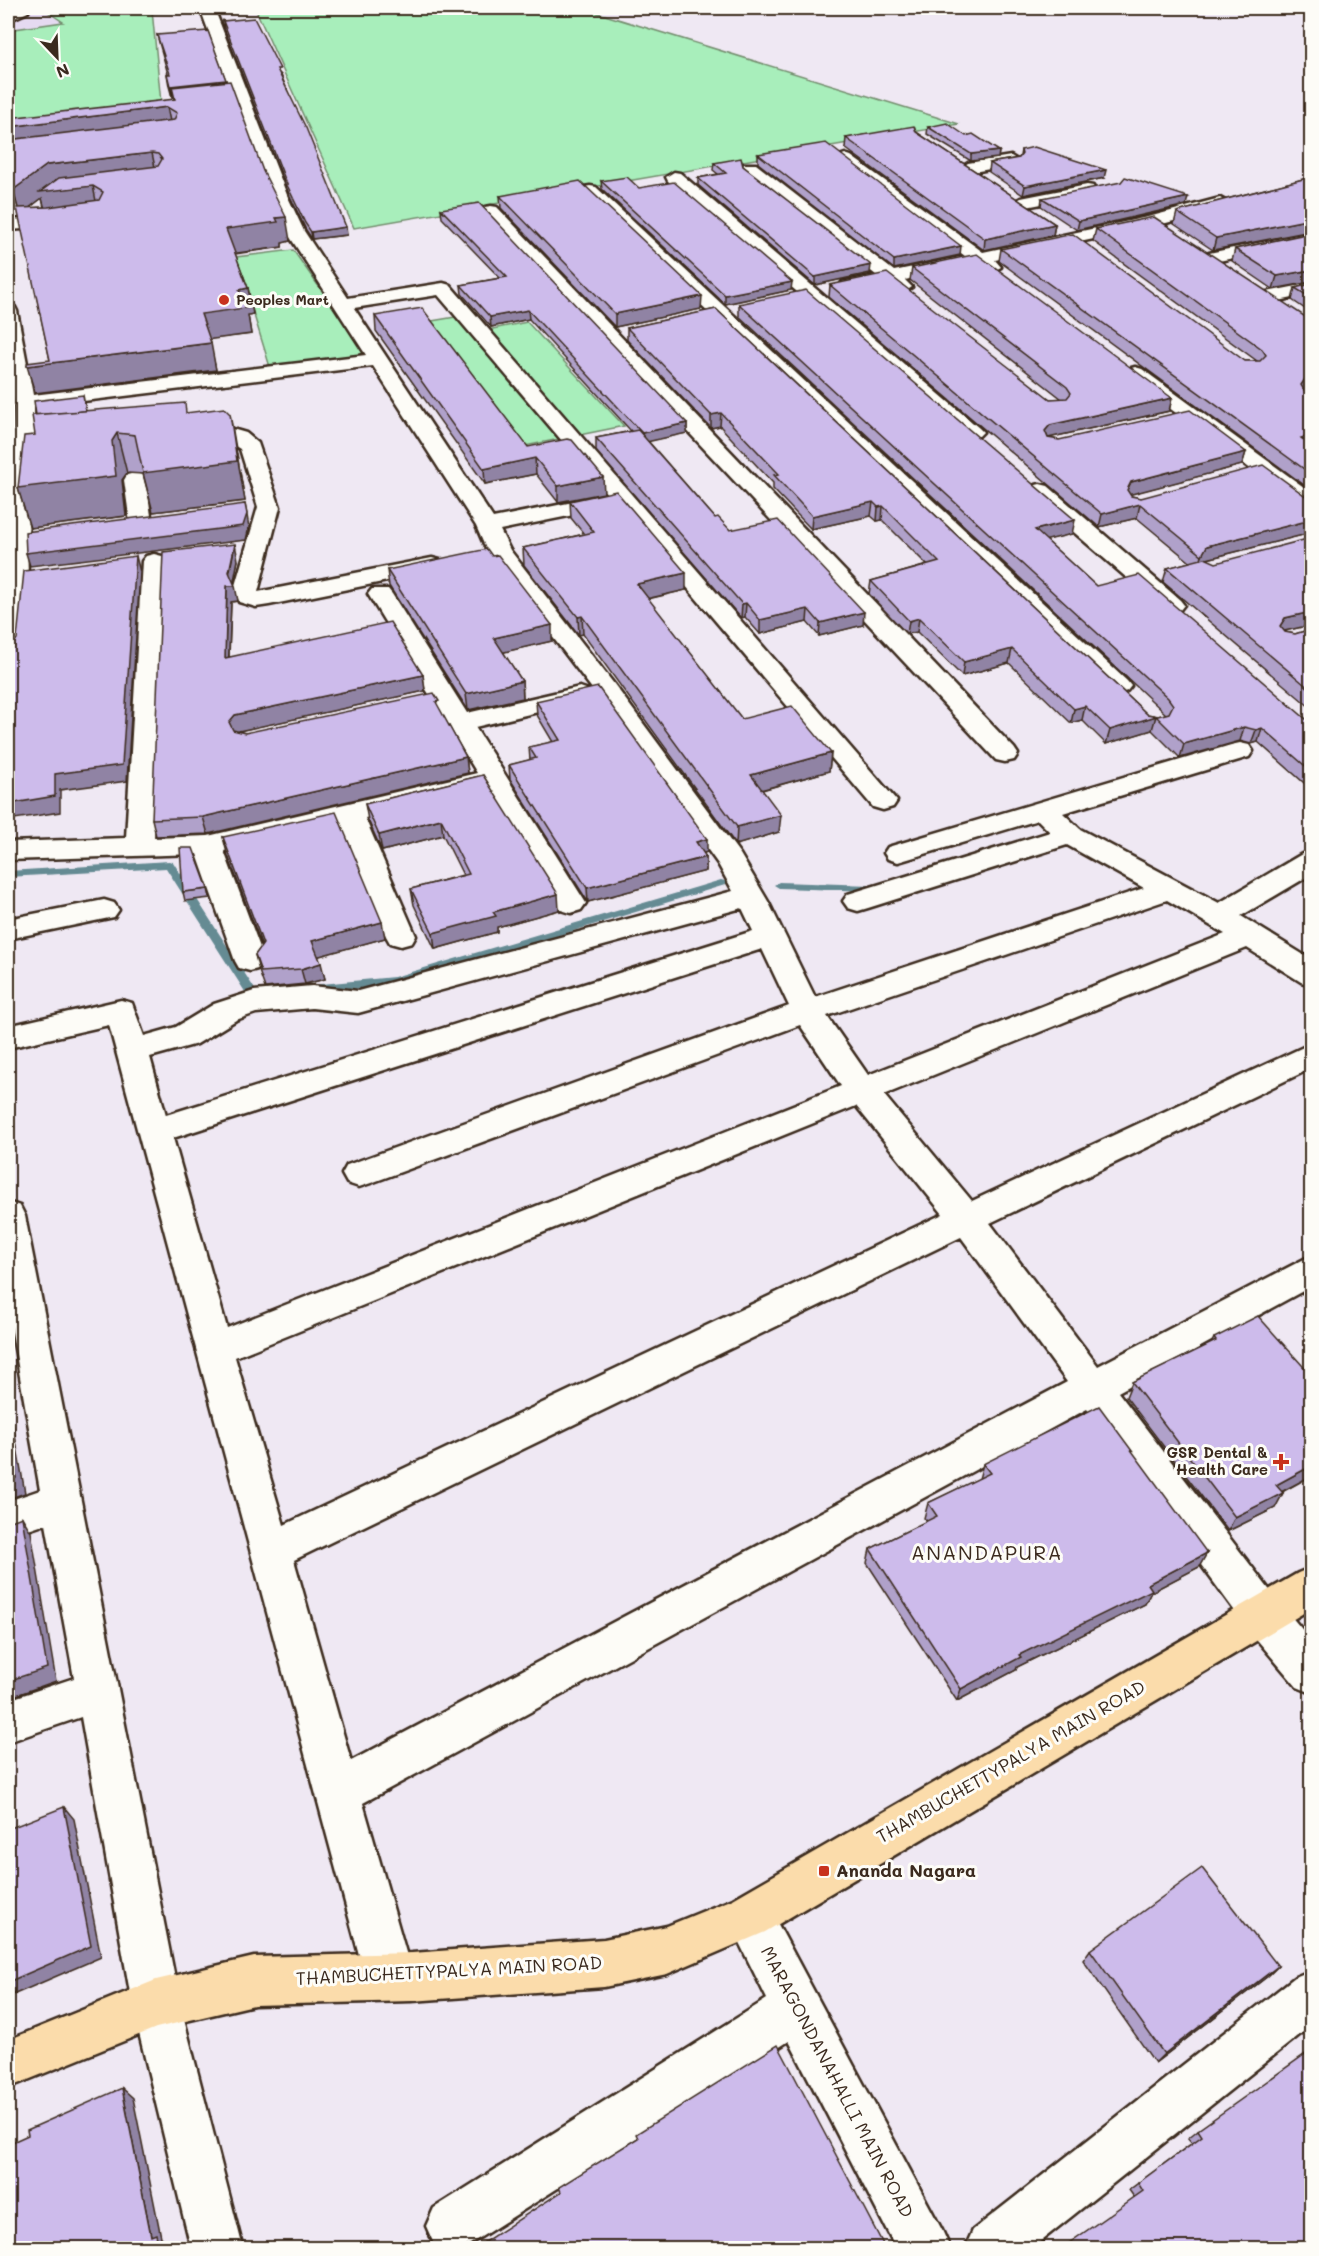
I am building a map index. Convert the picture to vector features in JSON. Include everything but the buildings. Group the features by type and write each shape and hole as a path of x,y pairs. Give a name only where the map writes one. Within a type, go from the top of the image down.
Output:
{"main road":[{"name":"THAMBUCHETTYPALYA MAIN ROAD","path":"8,2064 156,2004 254,1981 389,1977 604,1963 667,1950 749,1916 1311,1586"}],"street":[{"path":"8,16 21,12 18,8"},
{"path":"207,8 235,97 295,231 487,526 488,554 605,689 730,861 771,936 807,1011 862,1091 966,1218 1263,1615 1311,1673"},
{"path":"1303,8 1311,11"},
{"path":"835,151 1010,280"},
{"path":"950,156 986,180"},
{"path":"968,168 1011,161"},
{"path":"750,168 918,299"},
{"path":"675,177 990,448"},
{"path":"1021,203 1102,187"},
{"path":"590,190 1137,704"},
{"path":"1004,192 1039,215"},
{"path":"789,299 1155,221 1237,198"},
{"path":"16,224 41,209"},
{"path":"492,211 620,334 1005,754"},
{"path":"16,224 41,225 86,220"},
{"path":"1155,221 1173,233"},
{"path":"1057,227 1094,252"},
{"path":"1209,258 1311,237"},
{"path":"1191,246 1235,275"},
{"path":"1252,286 1294,314"},
{"path":"1269,297 1311,288"},
{"path":"342,304 443,289 883,801"},
{"path":"699,318 744,308"},
{"path":"8,311 10,350 24,402 24,475 16,539 27,577 8,654"},
{"path":"1115,358 1311,504"},
{"path":"24,402 380,359"},
{"path":"1168,419 1191,414"},
{"path":"171,432 218,430 245,440 250,448 269,507 246,589 247,597 256,600 455,561"},
{"path":"24,448 42,446 42,502"},
{"path":"1240,474 1263,468"},
{"path":"1026,479 1186,617"},
{"path":"135,480 130,524 164,520"},
{"path":"487,526 623,498"},
{"path":"246,510 269,507"},
{"path":"16,539 42,535"},
{"path":"231,551 258,548"},
{"path":"140,847 153,561"},
{"path":"380,594 386,625 432,700 459,723 571,903"},
{"path":"459,723 605,689"},
{"path":"898,853 1240,751"},
{"path":"8,851 208,845 349,814 493,778"},
{"path":"1042,810 1070,835 1219,916 1311,975"},
{"path":"349,814 401,936"},
{"path":"858,901 1070,835"},
{"path":"208,845 250,961"},
{"path":"1219,916 1311,861"},
{"path":"359,1174 807,1011 1142,900 1167,889"},
{"path":"132,1050 186,1036 225,1012 254,1002 312,997 358,1002 750,896"},
{"path":"8,929 104,910"},
{"path":"215,1349 1251,935"},
{"path":"154,1131 771,936"},
{"path":"8,1037 121,1011 389,1977"},
{"path":"271,1551 1311,1054"},
{"path":"8,1216 19,1338 61,1501 156,2004 217,2248"},
{"path":"338,1792 1311,1269"},
{"path":"8,1519 61,1501"},
{"path":"8,1721 96,1691"},
{"name":"MARAGONDANAHALLI MAIN ROAD","path":"749,1916 924,2248"},
{"path":"991,2248 1311,1994"},
{"path":"452,2226 797,2008"}],"shaded area":[{"path":"8,8 42,8 64,22 8,30"}],"green space":[{"path":"42,8 168,8 152,10 161,103 8,120 8,30 63,22"},
{"path":"255,8 582,8 959,124 354,228"},
{"path":"293,250 368,356 270,367 236,257"},
{"path":"473,314 488,330 527,322 624,426 525,446 477,387 423,397 397,360 420,323"}],"waterway":[{"path":"8,874 169,864 253,995 264,994"},
{"path":"311,989 394,981 721,883"},
{"path":"779,885 873,888 885,884"}],"place":[{"name":"Peoples Mart","path":"224,300"},
{"name":"GSR Dental & Health Care","path":"1281,1462"},
{"name":"Ananda Nagara","path":"824,1871"}],"district":[{"name":"ANANDAPURA","path":"987,1553"}]}
